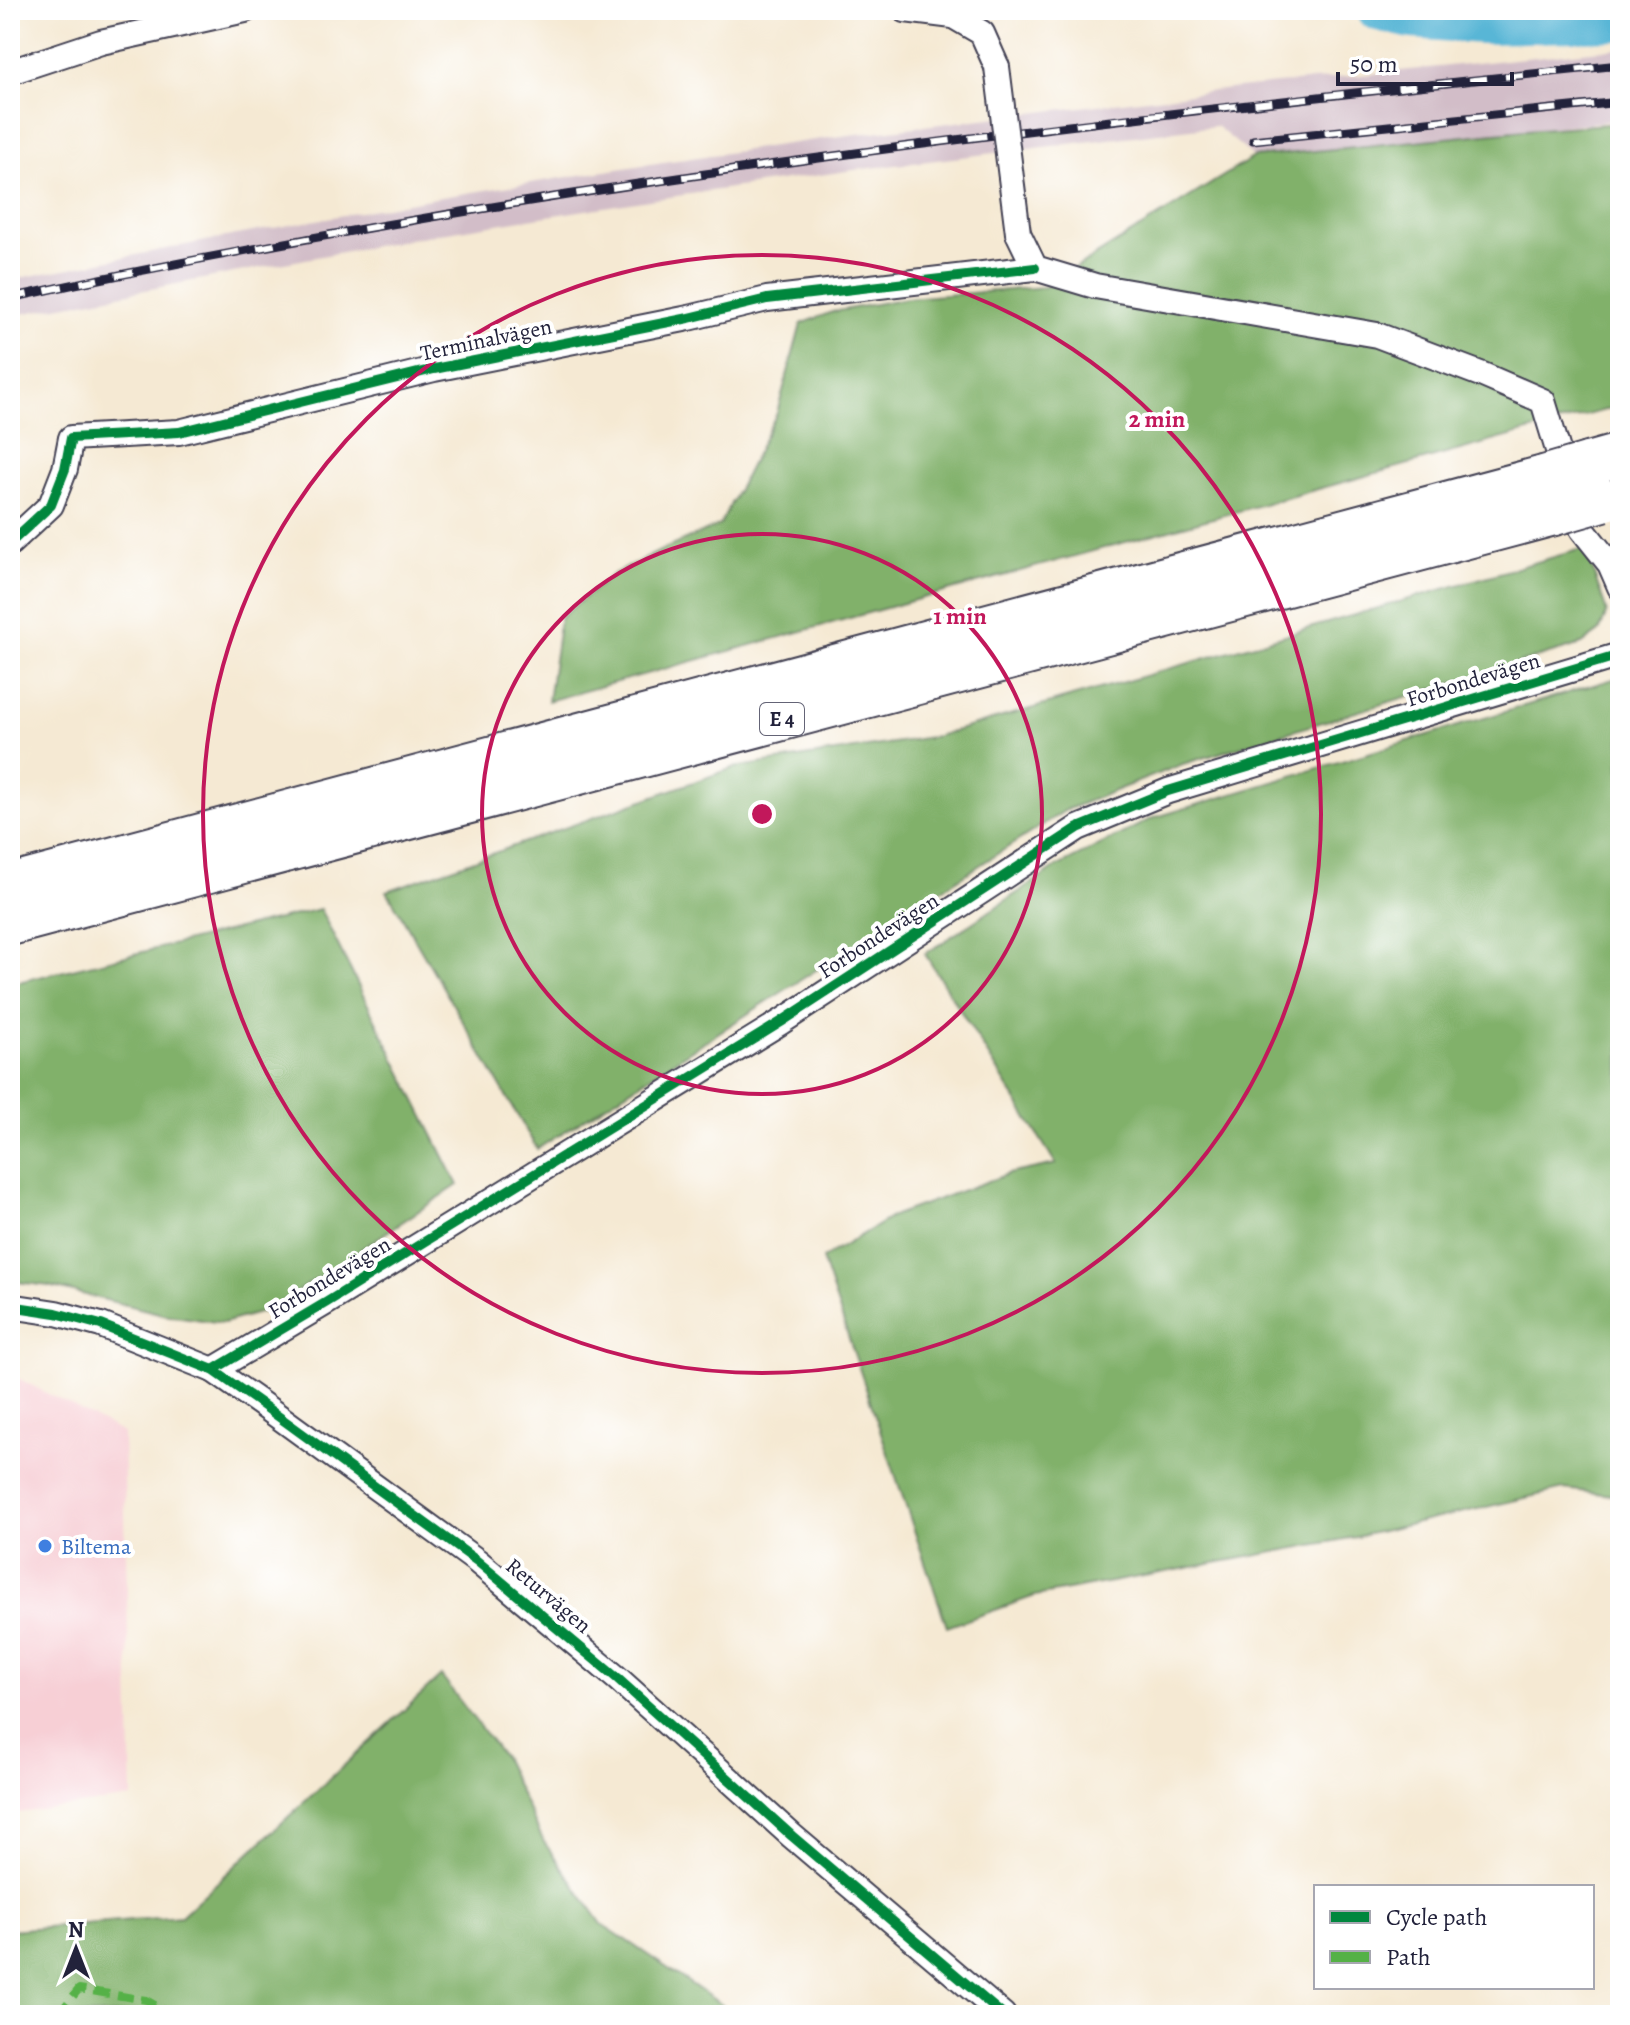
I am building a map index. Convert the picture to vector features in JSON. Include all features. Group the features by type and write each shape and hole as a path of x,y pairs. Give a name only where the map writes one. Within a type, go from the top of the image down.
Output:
{"highway":[{"name":"E 4","path":"10,924 1608,479"},
{"name":"E 4","path":"10,886 1549,496"}],"street":[{"path":"10,72 101,42 245,10"},
{"path":"905,10 953,16 982,33 997,67 1018,233 1035,268 1095,286 1377,335 1543,401 1582,529 1610,564 1620,587"},
{"name":"Terminalvägen","path":"10,543 51,505 65,469 71,438 179,432 434,369 689,318 767,299 1035,268"},
{"name":"Forbondevägen","path":"213,1370 781,1022 1078,828 1168,791 1620,655"},
{"name":"Returvägen","path":"10,1306 56,1313 101,1325 213,1370 477,1561 618,1679 792,1836 1003,2015"}],"shaded area":[{"path":"1620,48 1620,120 1254,157 1216,126 854,170 441,233 10,316 10,280 435,198 849,135 1239,88"},
{"path":"10,1374 123,1433 132,1798 10,1814"}],"green space":[{"path":"1620,123 1620,406 548,701 560,618 613,574 720,525 777,413 801,324 832,312 907,298 1045,287 1254,157"},
{"path":"1585,548 1607,612 1599,632 1582,644 1183,764 1066,810 537,1149 387,891 733,768 937,736"},
{"path":"1620,677 1620,1496 1564,1489 1356,1537 1035,1596 947,1627 822,1259 895,1215 1008,1174 1056,1164 925,954 1058,866 1153,818"},
{"path":"320,909 458,1185 269,1310 223,1323 167,1315 49,1286 10,1281 10,984"},
{"path":"441,1676 503,1757 544,1842 602,1924 737,2015 10,2015 10,1930 181,1916"}],"waterway":[{"path":"1378,10 1412,18 1482,23 1620,20"}],"railway":[{"path":"10,298 209,257 610,188 1215,108 1620,65"},
{"path":"1253,140 1620,102"}],"marked path":[{"path":"58,2015 79,1989 146,2000 173,2015"}],"cycle path":[{"path":"10,543 51,505 65,469 71,438 179,432 434,369 689,318 767,299 1035,268"},
{"path":"213,1370 781,1022 1078,828 1168,791 1620,655"},
{"path":"10,1306 56,1313 101,1325 213,1370 260,1403 477,1561 618,1679 792,1836 1003,2015"}],"place":[{"name":"Biltema","path":"45,1546"}]}
